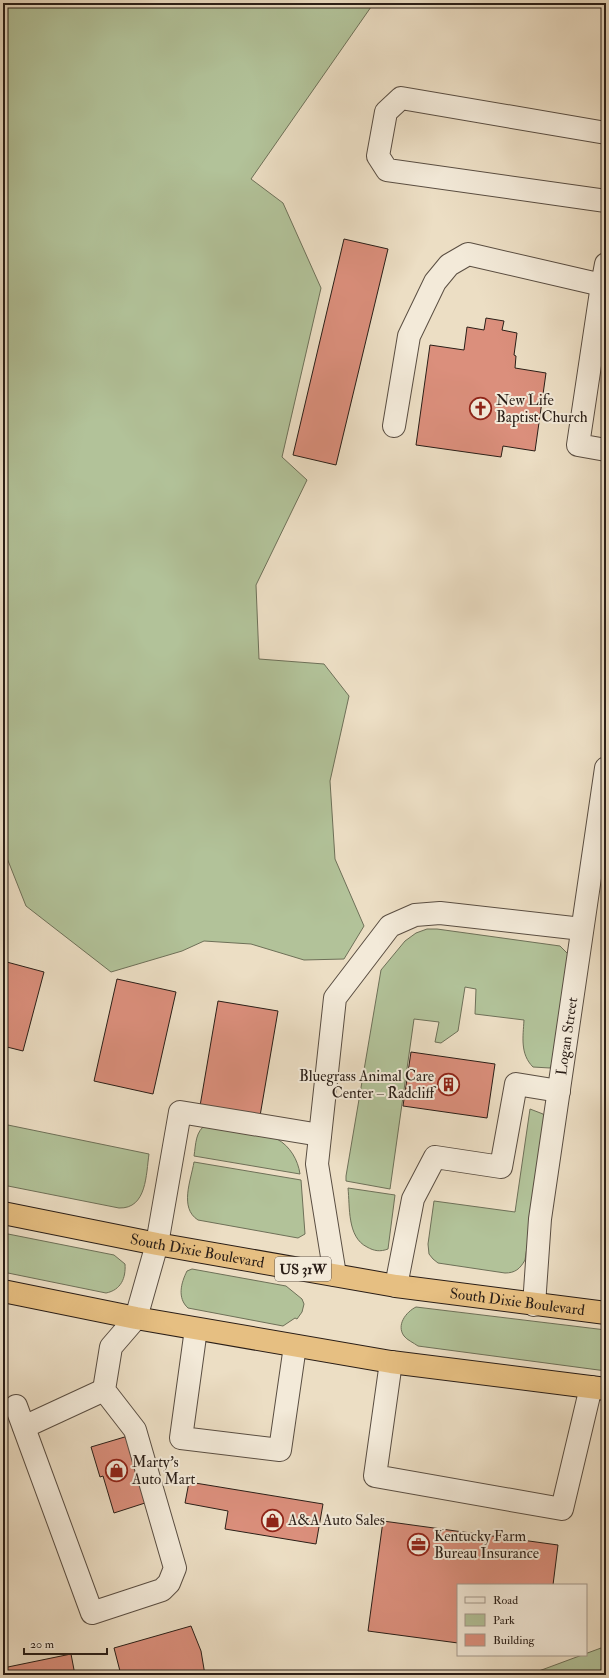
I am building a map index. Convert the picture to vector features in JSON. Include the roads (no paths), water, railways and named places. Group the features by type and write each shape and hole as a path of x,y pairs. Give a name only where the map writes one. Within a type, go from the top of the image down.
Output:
{"highway":[{"name":"South Dixie Boulevard","path":"3,1213 157,1244 396,1286 534,1305 606,1313"},
{"path":"3,1291 196,1329 391,1362 598,1388"}],"street":[{"path":"606,133 401,98 386,112 378,156 387,170 606,200"},
{"path":"394,426 409,336 435,282 449,265 468,254 604,285"},
{"path":"606,264 604,285 578,445 606,450"},
{"name":"Logan Street","path":"534,1305 540,1219 606,768"},
{"path":"335,1275 317,1164 335,998 390,926 415,915 440,913 582,929"},
{"path":"396,1286 413,1199 436,1157 501,1167 516,1084 559,1091"},
{"path":"16,1406 92,1613 162,1590 169,1582 175,1568 142,1453 135,1430 104,1390 111,1348 136,1318 157,1244 180,1112 320,1136"},
{"path":"196,1329 181,1438 280,1450 295,1346"},
{"path":"391,1362 375,1476 562,1509 598,1388"},
{"path":"24,1427 104,1390"}],"place":[{"name":"New Life Baptist Church","path":"481,409"},
{"name":"Bluegrass Animal Care Center – Radcliff","path":"449,1085"},
{"name":"Marty's Auto Mart","path":"117,1471"},
{"name":"A&A Auto Sales","path":"273,1520"},
{"name":"Kentucky Farm Bureau Insurance","path":"418,1545"}]}
